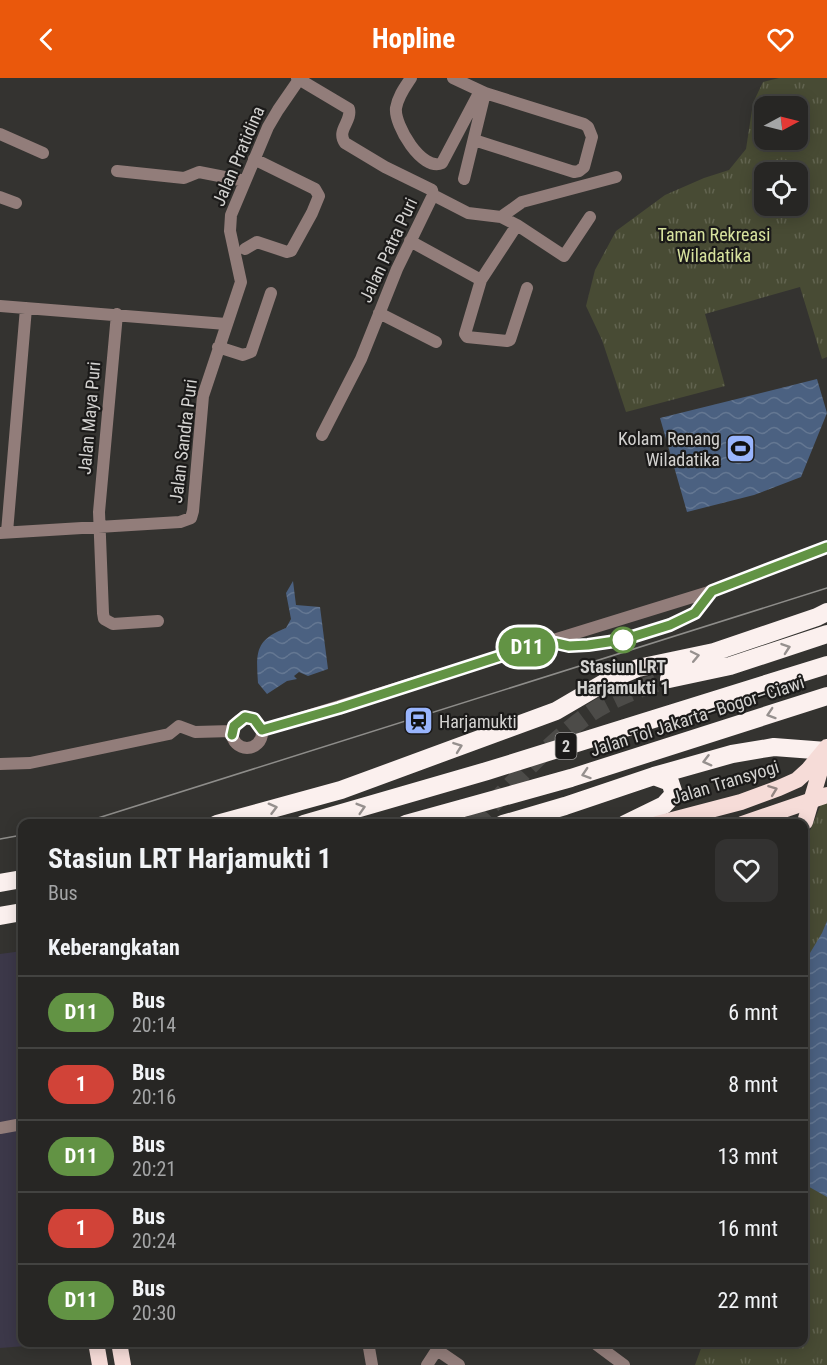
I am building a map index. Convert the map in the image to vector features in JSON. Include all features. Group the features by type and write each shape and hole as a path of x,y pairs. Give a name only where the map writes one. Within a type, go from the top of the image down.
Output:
{"highway":[{"path":"235,819 341,790 556,711 609,680 638,668 714,652 822,615"},
{"path":"669,679 730,666 827,633"},
{"name":"Jalan Tol Jakarta–Bogor–Ciawi","path":"321,819 498,767 827,664"},
{"name":"Jalan Tol Jakarta–Bogor–Ciawi","path":"424,819 571,778 825,698"},
{"path":"520,819 654,776 732,754 774,747 827,748 807,819"},
{"name":"Jalan Transyogi","path":"676,819 741,802 797,780 827,748"},
{"path":"635,819 664,805 674,794 670,782 654,776"},
{"path":"757,819 827,795"},
{"path":"0,883 18,880"},
{"path":"0,916 18,913"},
{"path":"97,1347 100,1365"},
{"path":"120,1347 123,1365"}],"street":[{"name":"Jalan Pratidina","path":"226,324 241,282 230,231 232,210 278,110 299,78"},
{"name":"Jalan Patra Puri","path":"299,78 349,109 350,115 342,132 345,144 432,190 433,195 410,241 356,368 322,435"},
{"path":"411,78 402,91 396,108 399,124 420,157 436,165 442,163 482,92"},
{"path":"453,78 482,92 584,124 588,127 592,137 584,167 574,172 474,140"},
{"path":"464,179 474,140 482,92"},
{"path":"0,134 43,153"},
{"path":"245,249 257,242 287,252 291,251 319,196 315,189 254,159"},
{"path":"117,171 184,178 200,172 245,181"},
{"path":"501,217 522,202 616,177"},
{"path":"433,195 468,213 501,217 517,225 561,261 590,217"},
{"path":"0,196 16,203"},
{"path":"517,225 481,280 465,331 467,337 510,340 527,288"},
{"path":"410,241 481,280"},
{"path":"218,347 243,356 251,352 271,293"},
{"path":"0,306 226,324"},
{"path":"4,533 26,308"},
{"path":"379,313 436,342"},
{"name":"Jalan Maya Puri","path":"117,314 99,512 104,620 112,624 158,621"},
{"name":"Jalan Sandra Puri","path":"4,533 180,522 190,518 193,511 203,396 226,324"},
{"path":"262,730 712,591 827,547"},
{"path":"245,717 254,719 262,730 258,743 245,748 234,740 232,730 236,722 245,717"},
{"path":"0,764 30,763 169,734 179,726 195,732 232,730"},
{"path":"0,1128 18,1125"},
{"path":"369,1347 372,1365"},
{"path":"424,1364 439,1347"},
{"path":"441,1347 459,1365"},
{"path":"600,1347 624,1365"}],"shaded area":[{"path":"18,952 18,1347 0,1348 0,954"}],"green space":[{"name":"Taman Rekreasi Wiladatika","path":"779,78 827,78 827,357 822,359 800,287 705,314 725,386 626,412 602,340 586,306 595,270 616,231 665,195 729,170 746,149 754,101 754,150 808,150 808,96 756,96 763,82"},
{"path":"827,801 827,1365 695,1365 702,1347 808,1347 808,840 822,802"}],"water":[{"name":"Kolam Renang Wiladatika","path":"817,379 827,413 801,477 754,495 687,512 660,418"},
{"path":"293,581 296,605 320,607 328,669 308,676 299,672 294,676 297,679 287,681 267,694 258,683 258,655 268,637 286,628 291,619 286,593"},
{"path":"827,921 827,1197 808,1186 808,956"}],"tunnel":[{"path":"478,819 545,751 592,712 629,693 669,679"}],"tram line":[{"path":"95,819 827,588"},
{"path":"0,839 18,836"}],"bus line":[{"name":"D11","path":"232,735 236,722 245,717 258,722 262,730 339,708 547,641 569,646 588,645 622,640 670,625 695,613 712,591 827,547"}],"place":[{"name":"Kolam Renang Wiladatika","path":"741,448"},
{"name":"Stasiun LRT Harjamukti 1","path":"623,640"},
{"name":"Harjamukti","path":"418,721"}]}
